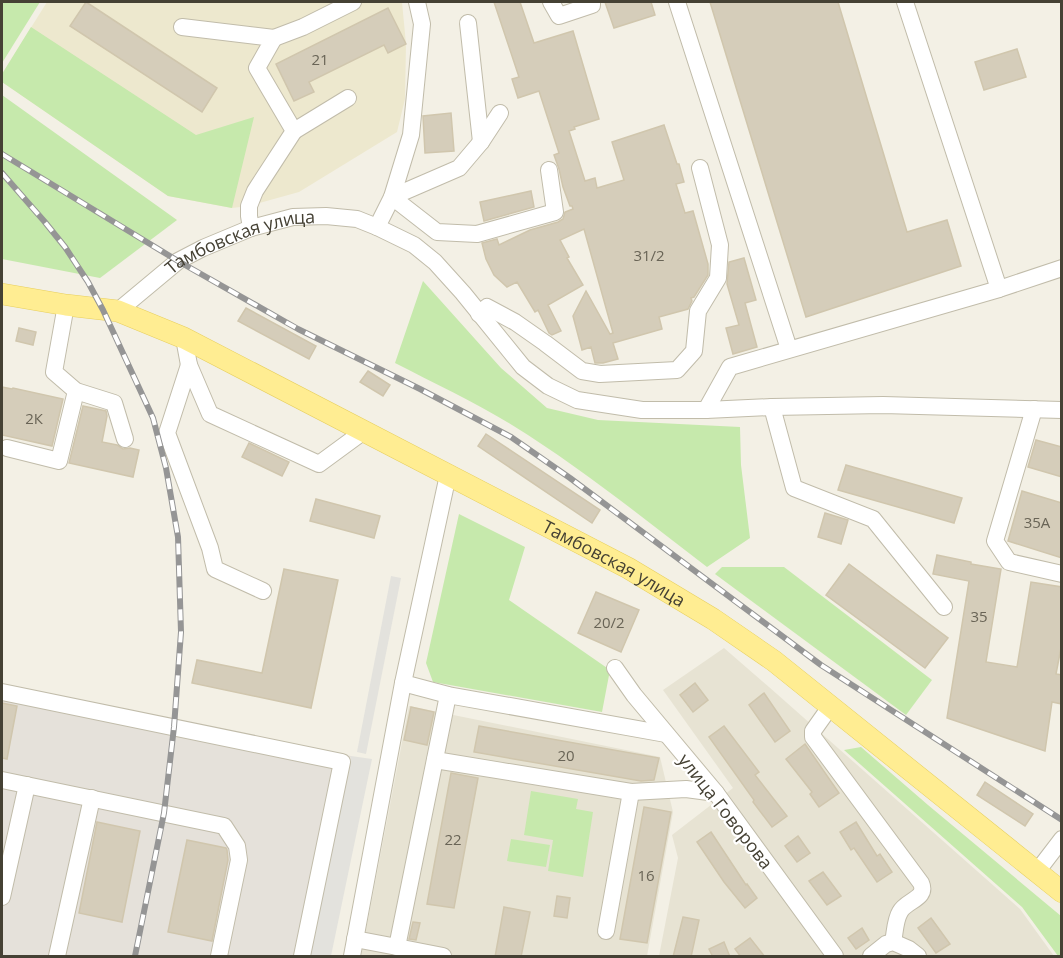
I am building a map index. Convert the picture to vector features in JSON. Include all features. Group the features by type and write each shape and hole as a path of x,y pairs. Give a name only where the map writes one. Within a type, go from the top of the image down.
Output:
{"main road":[{"name":"Тамбовская улица","path":"2,294 118,311 184,338 628,568 713,619 774,661 1062,892"}],"street":[{"path":"182,27 274,38 303,27 353,2"},
{"path":"377,227 392,197 411,135 422,24 417,2"},
{"path":"551,2 559,16 591,5 592,2"},
{"path":"677,2 789,350"},
{"path":"904,2 999,289"},
{"path":"468,23 481,142"},
{"path":"274,38 257,68 294,131"},
{"path":"251,228 249,206 255,191 294,131 348,98"},
{"path":"392,197 459,168 481,142 500,113"},
{"path":"479,314 487,307 515,322 582,371 600,374 677,370 694,351 698,311 718,278 720,245 700,168"},
{"path":"392,197 437,232 477,234 555,212 549,170"},
{"name":"Тамбовская улица","path":"118,311 178,261 251,228 293,218 326,216 357,219 414,245 435,262 523,367 548,386 577,400 642,410 883,405 1062,410"},
{"path":"706,410 730,367 999,289 1062,268"},
{"path":"66,305 54,372 76,391 114,404 125,440"},
{"path":"184,338 189,365 210,414 319,464 364,430"},
{"path":"189,365 167,433 210,548 215,569 263,591"},
{"path":"7,448 59,461 76,391"},
{"path":"772,407 794,488 873,519 944,606"},
{"path":"1034,409 995,541 1009,562 1062,574"},
{"path":"352,957 403,683 448,475"},
{"name":"улица Говорова","path":"615,668 634,695 716,793 835,957"},
{"path":"403,683 448,695 666,734"},
{"path":"2,692 342,762 302,957"},
{"path":"397,947 448,695"},
{"path":"830,707 813,731 813,737 924,888 922,894 899,913 893,942"},
{"path":"435,760 631,792 686,789 716,793"},
{"path":"2,780 224,826 237,846 239,860 219,957"},
{"path":"2,897 27,785"},
{"path":"606,931 631,792"},
{"path":"57,957 92,798"},
{"path":"1036,873 1062,839"},
{"path":"355,939 443,957"},
{"path":"871,957 886,944 893,942 909,949 918,957"}],"shaded area":[{"path":"47,2 402,2 406,44 405,99 397,132 299,192 249,206 232,208 168,196 2,82 2,74"},
{"path":"391,576 401,578 366,754 357,752"},
{"path":"724,648 1020,909 1054,956 659,956 678,858 672,835 733,788 663,690"},
{"path":"2,687 175,719 351,756 310,956 2,956"},
{"path":"409,706 660,757 673,812 647,956 361,956"},
{"path":"351,756 372,759 331,956 310,956"}],"green space":[{"path":"2,2 40,2 2,63"},
{"path":"31,27 196,135 254,117 232,208 168,196 2,82 2,74"},
{"path":"2,95 177,220 100,278 2,259"},
{"path":"423,281 501,368 547,408 598,420 740,427 741,465 750,538 707,567 611,493 537,441 483,408 395,363"},
{"path":"459,514 525,547 509,600 610,670 602,712 433,682 426,663"},
{"path":"722,567 784,567 932,680 906,715 715,574"},
{"path":"861,747 1061,916 1061,956 1058,956 1022,907 844,750"},
{"path":"531,791 578,799 576,809 593,812 583,877 548,871 553,840 524,835"},
{"path":"511,839 550,845 546,867 507,861"}],"building":[{"path":"86,2 217,88 202,112 70,26"},
{"path":"494,2 520,2 534,43 573,31 599,119 574,127 575,129 569,131 585,181 595,178 597,188 624,180 612,142 664,125 677,164 679,164 684,182 676,184 685,213 693,211 708,264 708,275 694,297 691,298 688,309 659,317 662,329 613,343 618,359 595,363 591,347 582,350 573,316 586,291 610,334 613,333 584,229 560,240 569,257 567,258 583,285 548,305 561,331 552,335 538,310 535,312 517,282 507,287 494,275 486,259 482,243 497,239 499,245 530,230 558,222 563,219 565,212 573,209 563,187 554,155 559,153 539,91 518,98 512,79 519,77"},
{"path":"605,2 651,2 655,15 614,28"},
{"path":"710,2 838,2 907,232 947,220 961,266 806,317"},
{"path":"388,8 406,44 388,53 384,45 309,82 314,92 294,101 276,64"},
{"path":"1017,49 1026,77 984,90 975,62"},
{"path":"451,113 454,151 425,153 423,116"},
{"path":"531,191 534,207 484,221 480,202"},
{"path":"744,258 756,300 745,303 757,347 733,354 726,328 739,325 727,284 729,262"},
{"path":"246,308 316,346 309,359 238,321"},
{"path":"19,328 36,332 33,345 16,341"},
{"path":"368,371 390,385 383,396 360,382"},
{"path":"2,387 63,399 52,446 2,435"},
{"path":"83,406 106,411 102,442 117,445 123,449 139,450 133,477 69,463"},
{"path":"486,434 600,510 592,523 478,446"},
{"path":"1036,440 1062,447 1062,477 1028,467"},
{"path":"249,443 289,462 282,476 242,457"},
{"path":"846,465 962,498 954,523 838,490"},
{"path":"1022,491 1062,503 1062,558 1008,541"},
{"path":"316,499 380,516 374,538 310,521"},
{"path":"825,513 848,520 841,544 818,537"},
{"path":"937,555 1001,569 986,662 1017,667 1031,582 1062,587 1062,643 1056,674 1062,675 1062,704 1052,702 1045,751 947,718 969,581 933,574"},
{"path":"849,564 948,638 925,668 826,595"},
{"path":"284,569 338,580 311,708 192,683 197,660 262,673"},
{"path":"596,592 639,610 621,652 578,633"},
{"path":"695,683 708,700 693,712 680,695"},
{"path":"764,693 790,731 775,742 749,705"},
{"path":"2,703 17,706 7,759 2,758"},
{"path":"411,707 434,712 427,745 404,740"},
{"path":"479,726 659,758 654,780 641,781 474,752"},
{"path":"724,726 759,772 755,775 787,816 772,827 709,737"},
{"path":"805,744 839,793 819,807 810,794 812,792 786,759"},
{"path":"451,773 478,778 454,908 427,904"},
{"path":"985,782 1033,814 1025,826 977,795"},
{"path":"644,807 671,812 647,943 620,939"},
{"path":"97,822 140,831 122,922 79,913"},
{"path":"856,822 877,856 880,854 892,872 877,882 854,848 851,850 840,832"},
{"path":"711,832 757,898 745,908 697,842"},
{"path":"798,836 810,853 797,862 785,846"},
{"path":"187,840 227,850 228,860 212,941 168,932"},
{"path":"823,872 841,896 827,905 809,881"},
{"path":"557,896 570,898 567,918 554,916"},
{"path":"504,907 530,912 521,957 495,957"},
{"path":"683,917 699,920 691,957 673,957"},
{"path":"931,918 950,944 936,953 918,928"},
{"path":"413,922 420,923 416,940 409,939"},
{"path":"862,928 869,940 856,949 848,938"},
{"path":"750,938 765,957 741,957 735,949"},
{"path":"724,942 730,957 713,957 709,949"}],"railway":[{"path":"2,154 178,261 298,329 511,437 570,478 821,665 1062,820"},
{"path":"2,173 65,247 103,310 153,418 166,468 178,537 181,632 174,727 164,813 135,956"}]}
